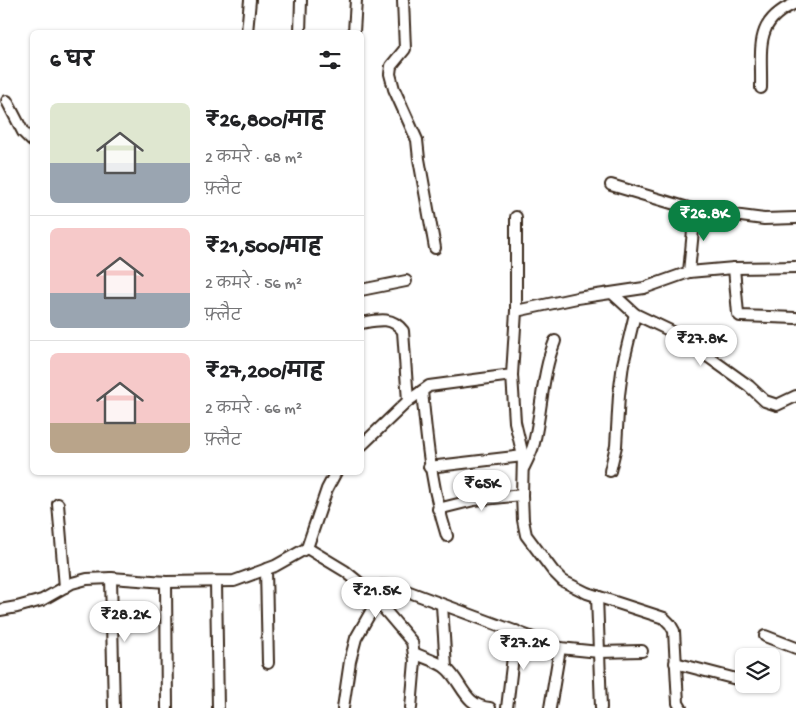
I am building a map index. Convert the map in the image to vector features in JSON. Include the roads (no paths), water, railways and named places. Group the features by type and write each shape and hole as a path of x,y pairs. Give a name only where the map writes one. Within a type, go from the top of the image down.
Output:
{"street":[{"path":"247,30 250,0"},
{"path":"300,30 301,0"},
{"path":"354,30 356,0"},
{"path":"403,0 406,49 391,66 390,74 394,89 417,140 435,248"},
{"path":"761,88 763,33 766,24 782,9 796,3"},
{"path":"8,102 23,132 30,139"},
{"path":"611,185 695,210 764,219 796,218"},
{"path":"689,272 695,210"},
{"path":"516,217 516,311 512,375 515,422 523,456 522,495 526,535 536,550 563,581 597,596 664,618 670,624 674,631 678,704 681,708"},
{"path":"516,311 644,288 689,272 734,268 796,267"},
{"path":"734,268 738,314 740,316 796,318"},
{"path":"364,289 406,281"},
{"path":"612,293 635,314 676,333 770,403 777,405 796,396"},
{"path":"610,471 616,446 623,364 635,314"},
{"path":"364,322 379,320 391,321 398,324 403,331 408,401"},
{"path":"523,471 535,442 545,377 555,341"},
{"path":"364,443 408,401 429,386 512,375"},
{"path":"422,391 429,467 438,509 447,536"},
{"path":"429,467 523,456"},
{"path":"0,610 42,600 65,587 87,579 111,578 166,582 234,581 266,569 307,548 327,490 334,475"},
{"path":"438,509 474,500 522,495"},
{"path":"58,504 65,587"},
{"path":"307,548 345,571 367,589 412,642 415,661 411,708"},
{"path":"266,569 268,663"},
{"path":"111,578 114,708"},
{"path":"166,582 167,708"},
{"path":"216,582 218,708"},
{"path":"367,589 376,585 396,587 560,648 599,652 642,651"},
{"path":"597,596 601,708"},
{"path":"343,708 350,660 356,638 377,601"},
{"path":"442,605 446,668"},
{"path":"506,708 516,631"},
{"path":"765,636 796,648"},
{"path":"550,708 560,648"},
{"path":"414,654 446,668 467,697 486,708"},
{"path":"675,663 735,679"},
{"path":"468,708 486,708"}]}
